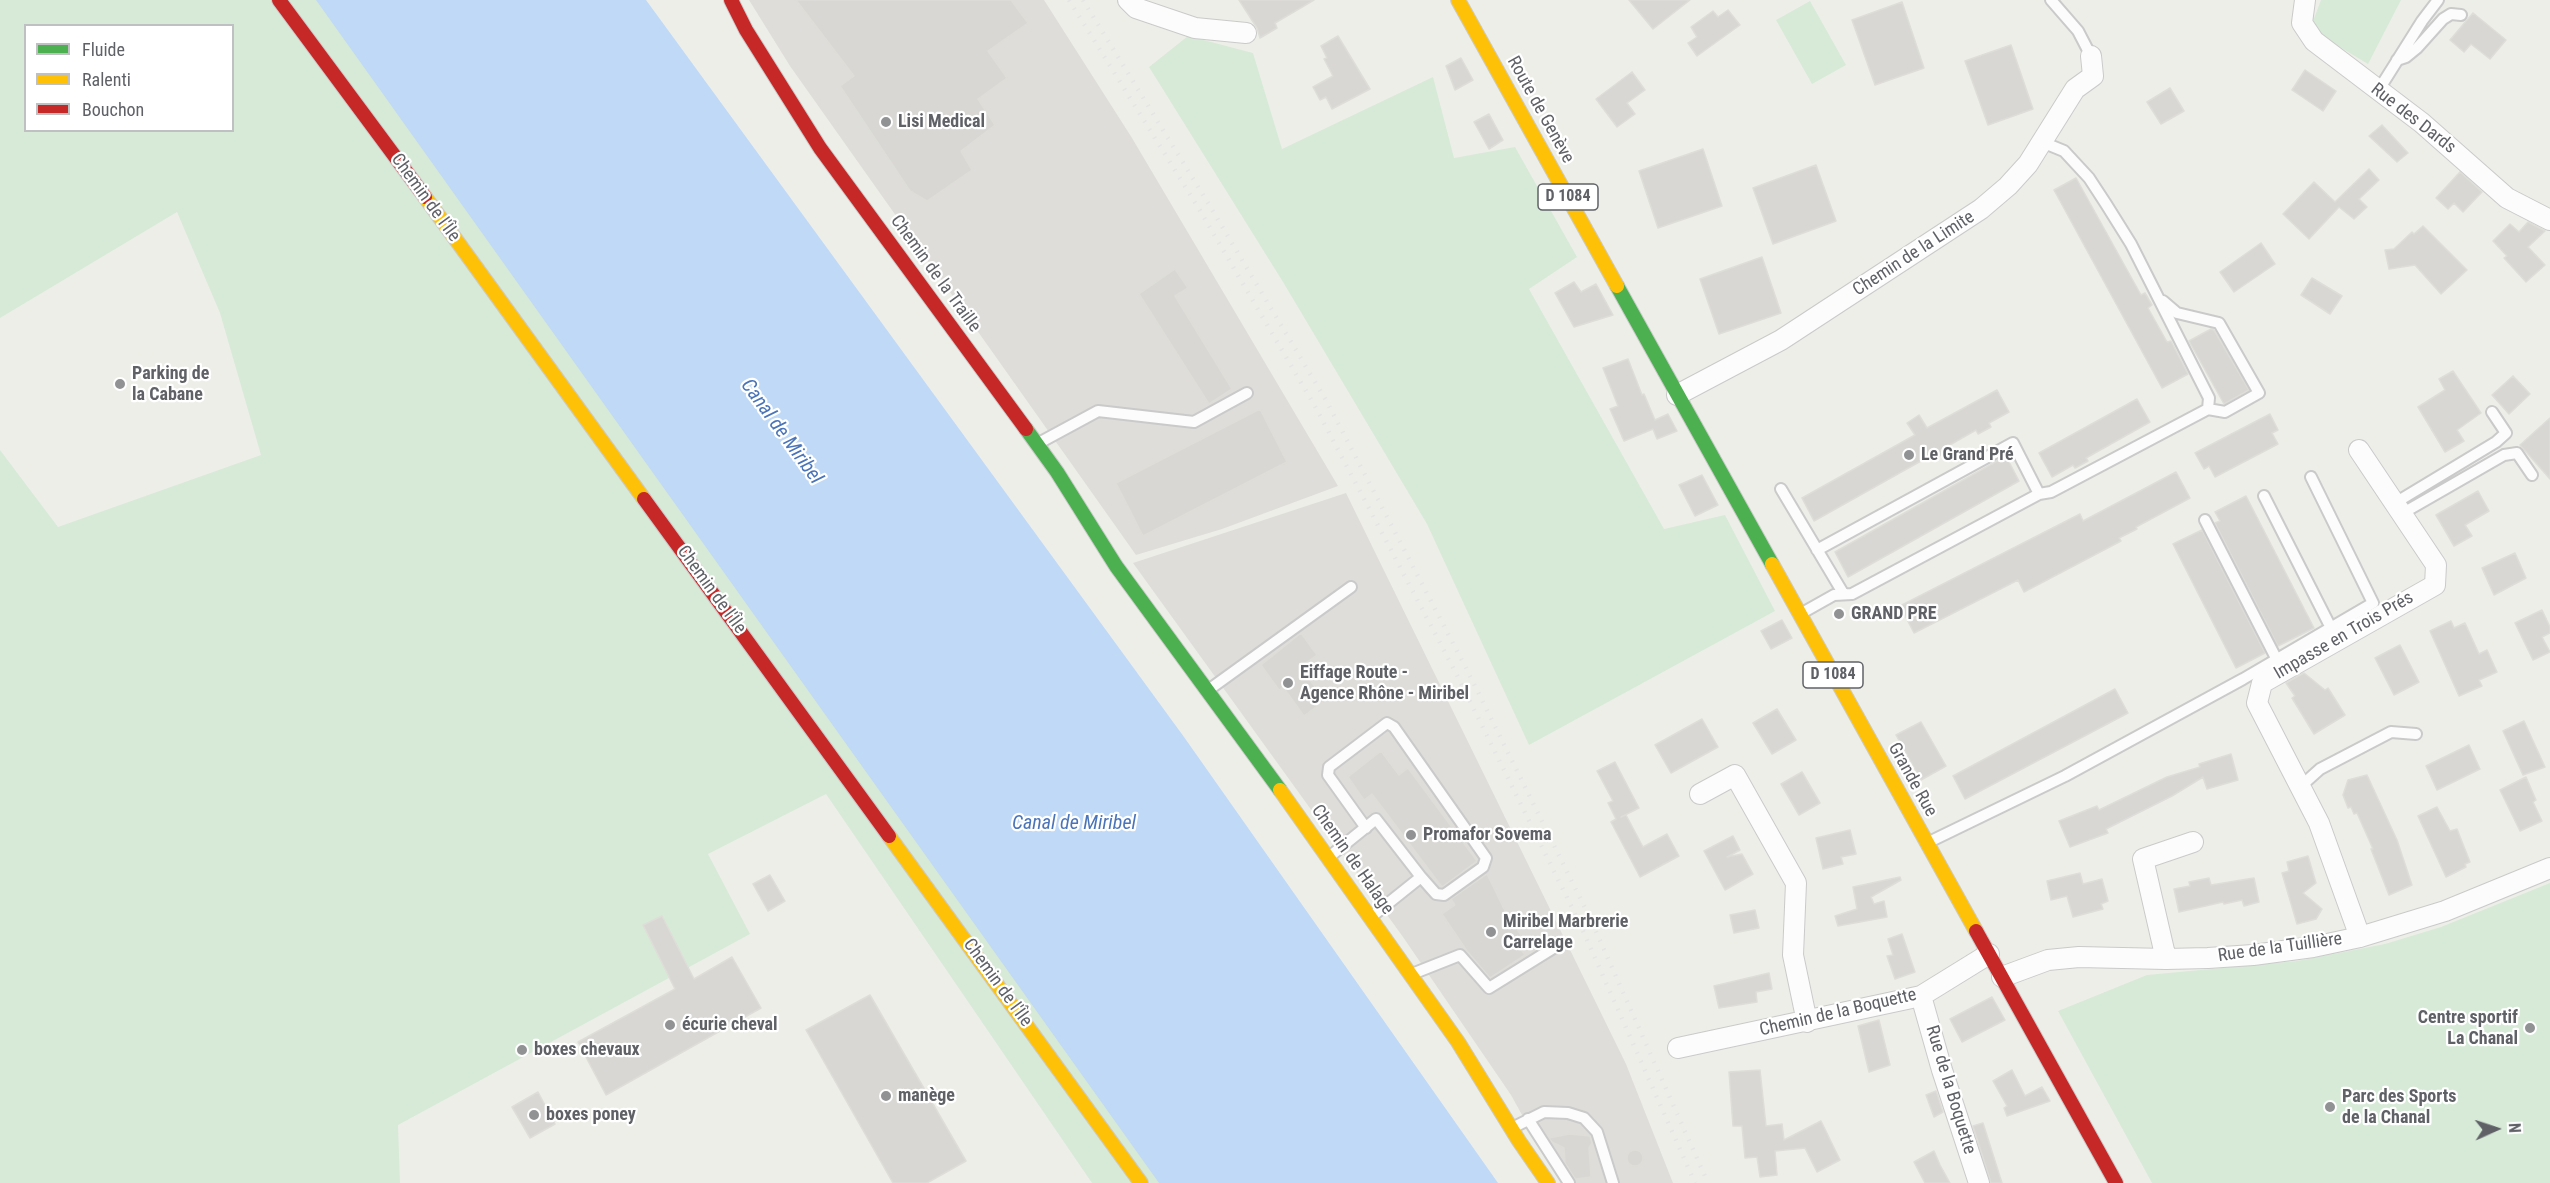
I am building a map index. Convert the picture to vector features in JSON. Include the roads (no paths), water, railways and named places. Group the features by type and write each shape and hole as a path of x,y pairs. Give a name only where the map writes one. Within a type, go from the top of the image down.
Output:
{"street":[{"name":"Chemin de l'Île","path":"279,0 1141,1183"},
{"name":"Chemin de la Traille","path":"731,0 746,30 820,148 1057,472 1116,566"},
{"path":"1128,0 1137,8 1195,28 1246,33"},
{"name":"Route de Genève","path":"1458,0 1677,395"},
{"name":"Rue des Dards","path":"2305,0 2302,23 2313,41 2422,123 2507,198 2550,220"},
{"name":"Chemin de la Limite","path":"1677,395 1780,340 1981,209 2015,179 2028,164 2076,89 2093,76 2091,56"},
{"name":"Grande Rue","path":"1677,395 2116,1183"},
{"name":"Impasse en Trois Prés","path":"2359,450 2436,565 2435,585 2262,683 2257,703 2319,822 2360,937"},
{"name":"Chemin de Halage","path":"1116,566 1329,858 1458,1042 1548,1183"},
{"path":"1700,794 1735,775 1796,883 1793,955 1807,1022"},
{"path":"2166,959 2143,859 2193,842"},
{"name":"Rue de la Tuillière","path":"2002,977 2048,960 2058,959 2079,957 2166,959 2253,955 2313,947 2360,937 2445,911 2550,868"},
{"name":"Chemin de la Boquette","path":"1678,1048 1921,996 1989,954"},
{"name":"Rue de la Boquette","path":"1921,996 1942,1070 1979,1183"}],"lane":[{"path":"2051,0 2078,30 2091,56"},
{"path":"2378,91 2438,0"},
{"path":"2397,60 2406,57 2417,48 2443,19 2451,14 2461,15"},
{"path":"2042,142 2064,151 2089,178 2131,244 2206,389 2209,398 2208,409"},
{"path":"1800,615 1834,595 1852,594 2039,494 2051,492 2208,409 2225,412 2259,393 2219,323 2177,313 2158,297"},
{"path":"1036,444 1098,411 1194,422 1247,393"},
{"path":"2399,508 2506,433 2492,412"},
{"path":"1817,550 2013,443 2039,494"},
{"path":"2399,508 2504,455 2517,453 2532,475"},
{"path":"1926,843 2065,776 2277,660 2373,603 2311,477"},
{"path":"1781,489 1843,593"},
{"path":"2264,496 2331,628"},
{"path":"2205,520 2277,660"},
{"path":"1207,691 1351,587"},
{"path":"1329,858 1366,828 1376,819 1436,894 1444,895 1483,867 1486,858 1394,726 1387,723 1329,767 1329,775 1366,828"},
{"path":"2300,787 2320,770 2391,732 2416,734"},
{"path":"1371,918 1421,877"},
{"path":"1411,975 1460,955 1489,988 1556,947"},
{"path":"1511,1128 1544,1112 1568,1113 1584,1118 1598,1132 1613,1183"},
{"path":"1528,1119 1569,1183"}],"water":[{"name":"Canal de Miribel","path":"316,0 646,0 1184,737 1498,1183 1159,1183"}],"railway":[{"path":"1069,0 1199,209 1316,408 1458,677 1579,922 1695,1183"},
{"path":"1083,0 1327,402 1468,672 1589,916 1708,1183"}],"place":[{"name":"Lisi Medical","path":"886,122"},
{"name":"Parking de la Cabane","path":"120,384"},
{"name":"Le Grand Pré","path":"1909,455"},
{"name":"GRAND PRE","path":"1839,614"},
{"name":"Eiffage Route - Agence Rhône - Miribel","path":"1288,683"},
{"name":"Promafor Sovema","path":"1411,835"},
{"name":"Miribel Marbrerie Carrelage","path":"1491,932"},
{"name":"écurie cheval","path":"670,1025"},
{"name":"Centre sportif La Chanal","path":"2530,1028"},
{"name":"boxes chevaux","path":"522,1050"},
{"name":"manège","path":"886,1096"},
{"name":"Parc des Sports de la Chanal","path":"2330,1107"},
{"name":"boxes poney","path":"534,1115"}]}
